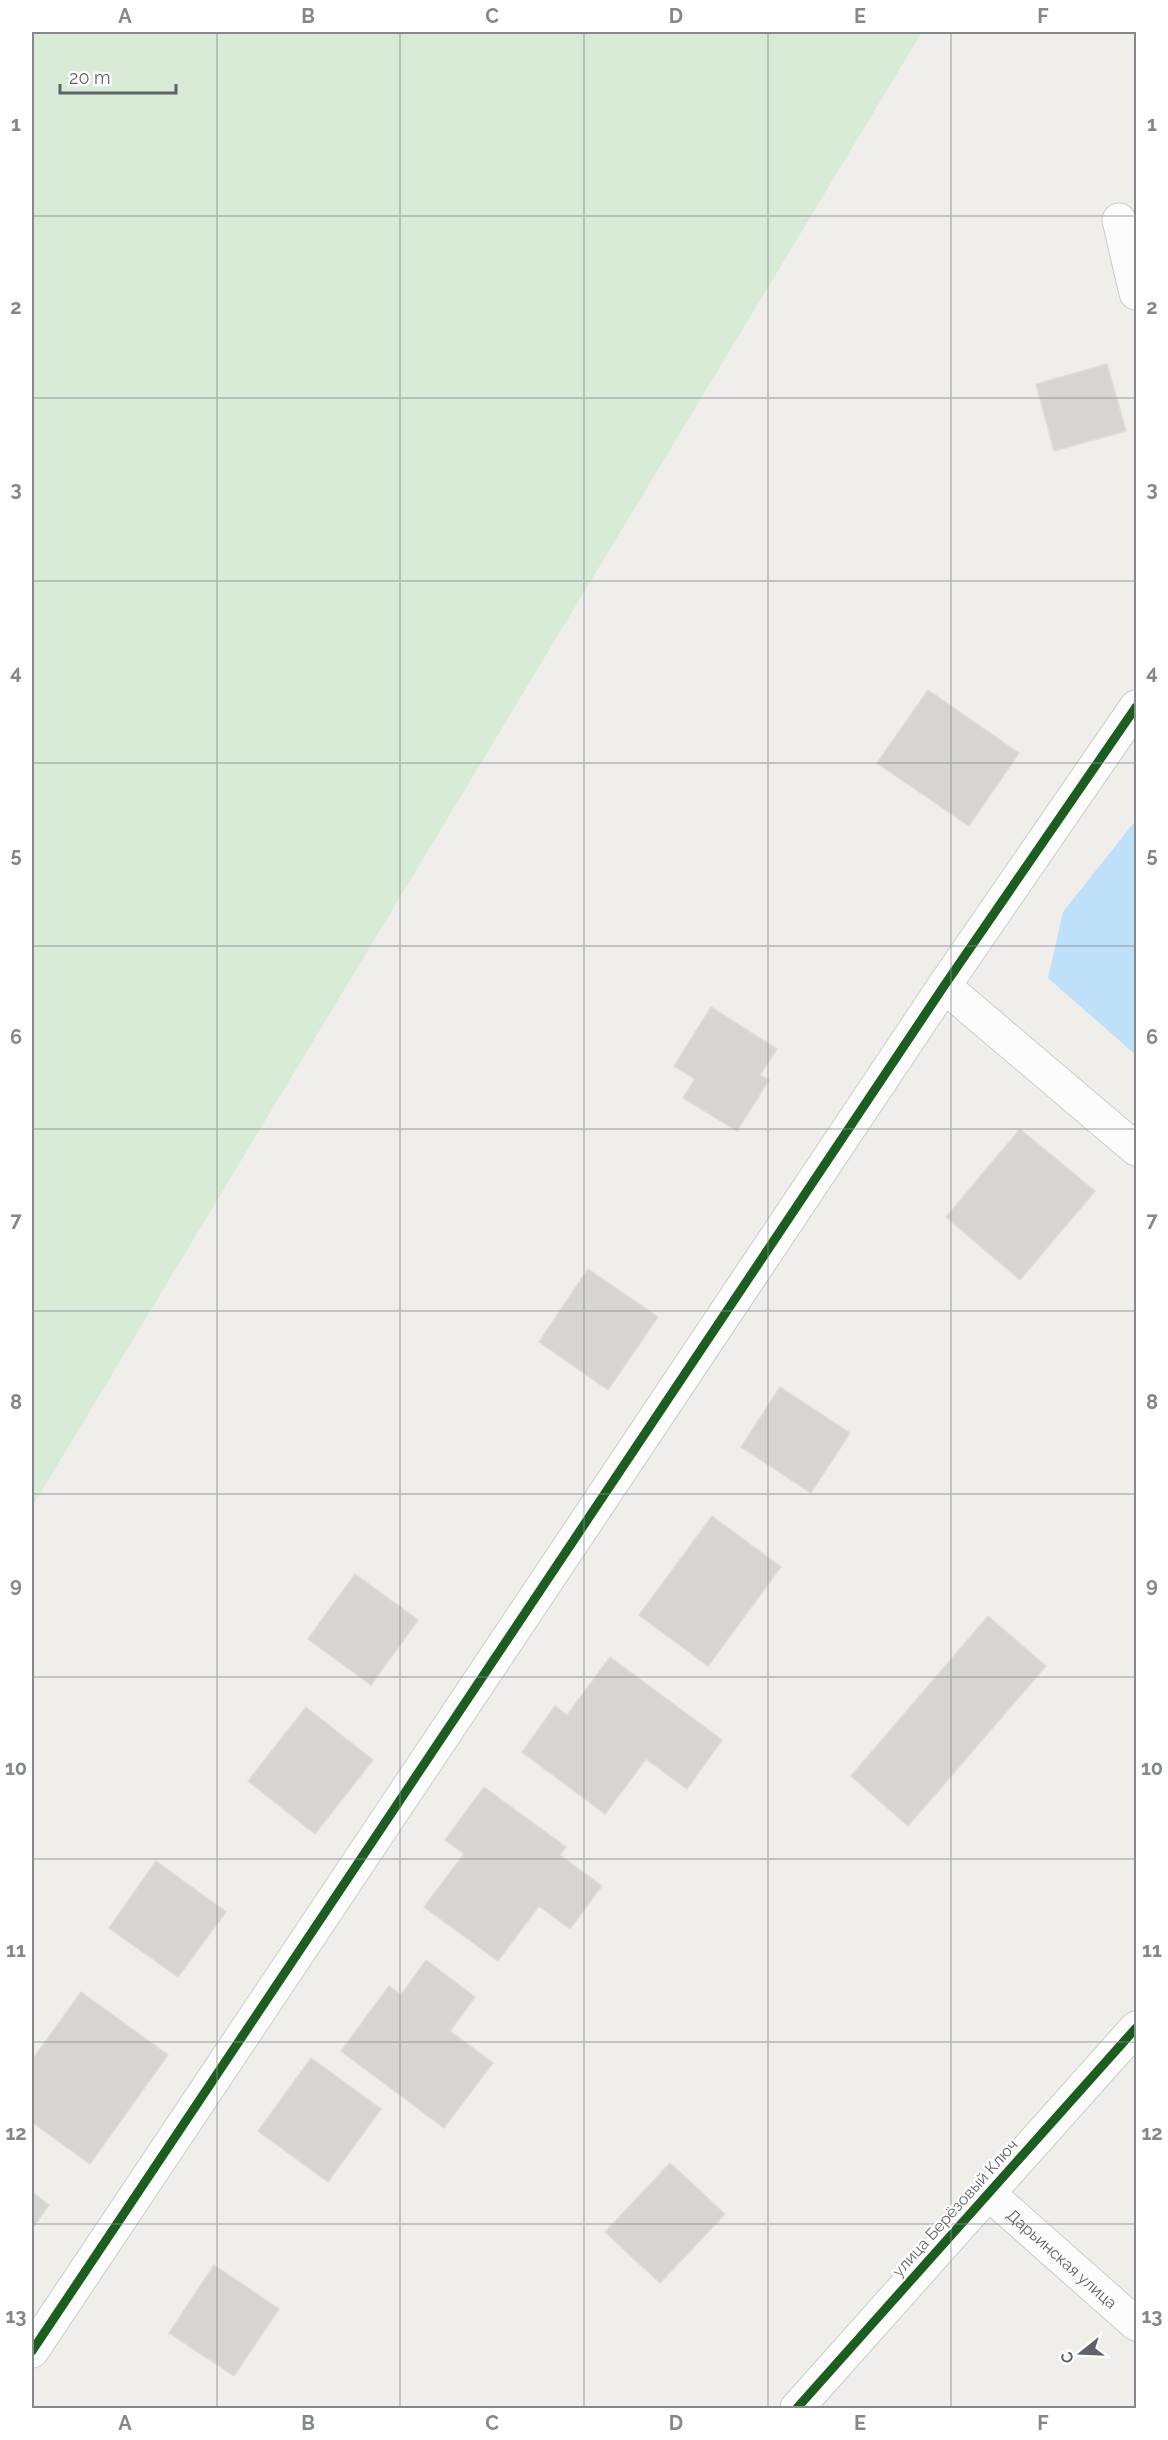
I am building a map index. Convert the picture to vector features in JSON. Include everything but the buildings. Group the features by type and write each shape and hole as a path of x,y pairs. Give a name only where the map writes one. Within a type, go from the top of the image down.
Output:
{"street":[{"path":"1119,220 1137,293"},
{"path":"32,2351 944,986 1137,707"},
{"path":"944,986 1137,1149"},
{"name":"улица Берёзовый Ключ","path":"797,2409 1137,2028"},
{"name":"Дарьинская улица","path":"988,2193 1137,2324"}],"green space":[{"path":"32,32 922,32 32,1507"}],"water":[{"path":"1136,820 1136,1055 1048,978 1063,912"}],"cycle path":[{"path":"32,2351 944,986 1136,707"},
{"path":"797,2408 1136,2028"}]}
